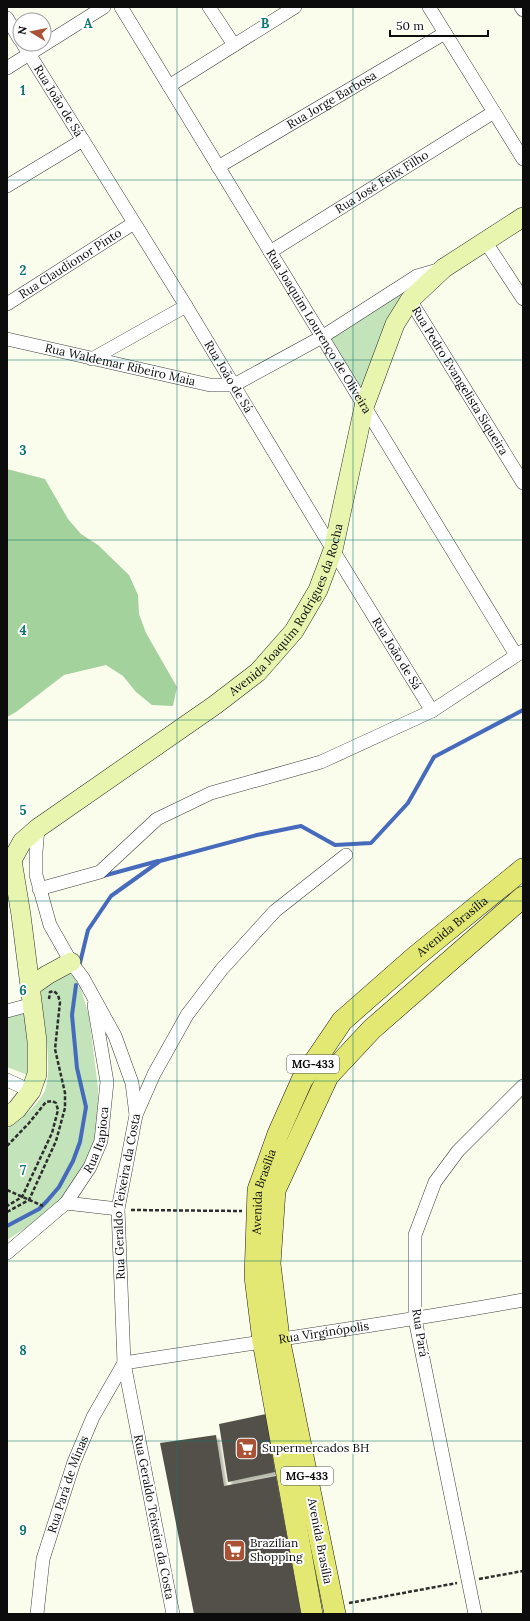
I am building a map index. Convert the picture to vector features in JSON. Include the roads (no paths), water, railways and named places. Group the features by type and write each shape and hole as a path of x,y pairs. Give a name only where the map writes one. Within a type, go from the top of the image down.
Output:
{"main road":[{"name":"Avenida Brasília","path":"334,1610 255,1277 258,1190 278,1134 299,1087 342,1021 416,956 523,869"},
{"name":"Avenida Brasília","path":"312,1614 271,1340 270,1264 275,1190 328,1076 372,1029 523,897"}],"street":[{"path":"52,35 104,7"},
{"name":"Rua Joaquim Lourenço de Oliveira","path":"121,7 364,407 519,653"},
{"path":"209,7 234,45"},
{"path":"169,86 295,7"},
{"path":"429,7 523,159"},
{"name":"Rua Jorge Barbosa","path":"218,167 445,34"},
{"path":"7,68 23,52"},
{"name":"Rua João de Sá","path":"28,52 186,306 432,711"},
{"name":"Rua José Felix Filho","path":"270,252 494,112"},
{"path":"7,186 83,140"},
{"name":"Avenida Joaquim Rodrigues da Rocha","path":"10,858 22,842 38,828 215,705 258,672 294,631 318,590 333,550 364,407 395,324 410,300 444,268 523,217"},
{"name":"Rua Claudionor Pinto","path":"7,304 134,223"},
{"path":"485,241 523,299"},
{"name":"Avenida Joaquim Rodrigues da Rocha","path":"234,385 322,337 417,276 444,268"},
{"name":"Rua Pedro Evangelista Siqueira","path":"410,300 523,483"},
{"path":"92,359 186,306"},
{"name":"Rua Waldemar Ribeiro Maia","path":"7,339 210,385 234,385"},
{"path":"39,889 100,872 157,819 211,793 321,762 432,711 519,653"},
{"path":"38,828 36,875 50,925 83,978 115,1036 132,1083 136,1115"},
{"name":"Rua Geraldo Teixeira da Costa","path":"173,1614 124,1363 118,1209 136,1115 154,1074 187,1015 222,969 275,911 346,854"},
{"path":"10,858 36,875"},
{"path":"7,1117 17,1109 31,1091 37,1074 37,1048 32,996 14,917 10,858"},
{"path":"7,1011 32,996 47,975 72,962"},
{"name":"Rua Itapioca","path":"7,1253 66,1203 90,1167 100,1140 107,1082 92,994"},
{"path":"7,1080 31,1091"},
{"name":"Rua Pará","path":"475,1614 415,1319 415,1235 435,1182 458,1151 523,1086"},
{"path":"66,1203 118,1209"},
{"name":"Rua Virginópolis","path":"124,1363 415,1319 523,1300"},
{"name":"Rua Pará de Minas","path":"37,1614 43,1559 74,1462 93,1417 124,1363"}],"waterway":[{"path":"79,967 88,930 111,896 160,861 257,835 301,826 335,845 371,843 408,803 434,757 523,710"},
{"path":"103,876 158,861"},
{"path":"7,1226 39,1209 47,1201 59,1187 73,1161 80,1142 86,1107 77,1068 72,1015 76,985"}],"place":[{"name":"Supermercados BH","path":"247,1448"},
{"name":"Brazilian Shopping","path":"235,1550"}]}
